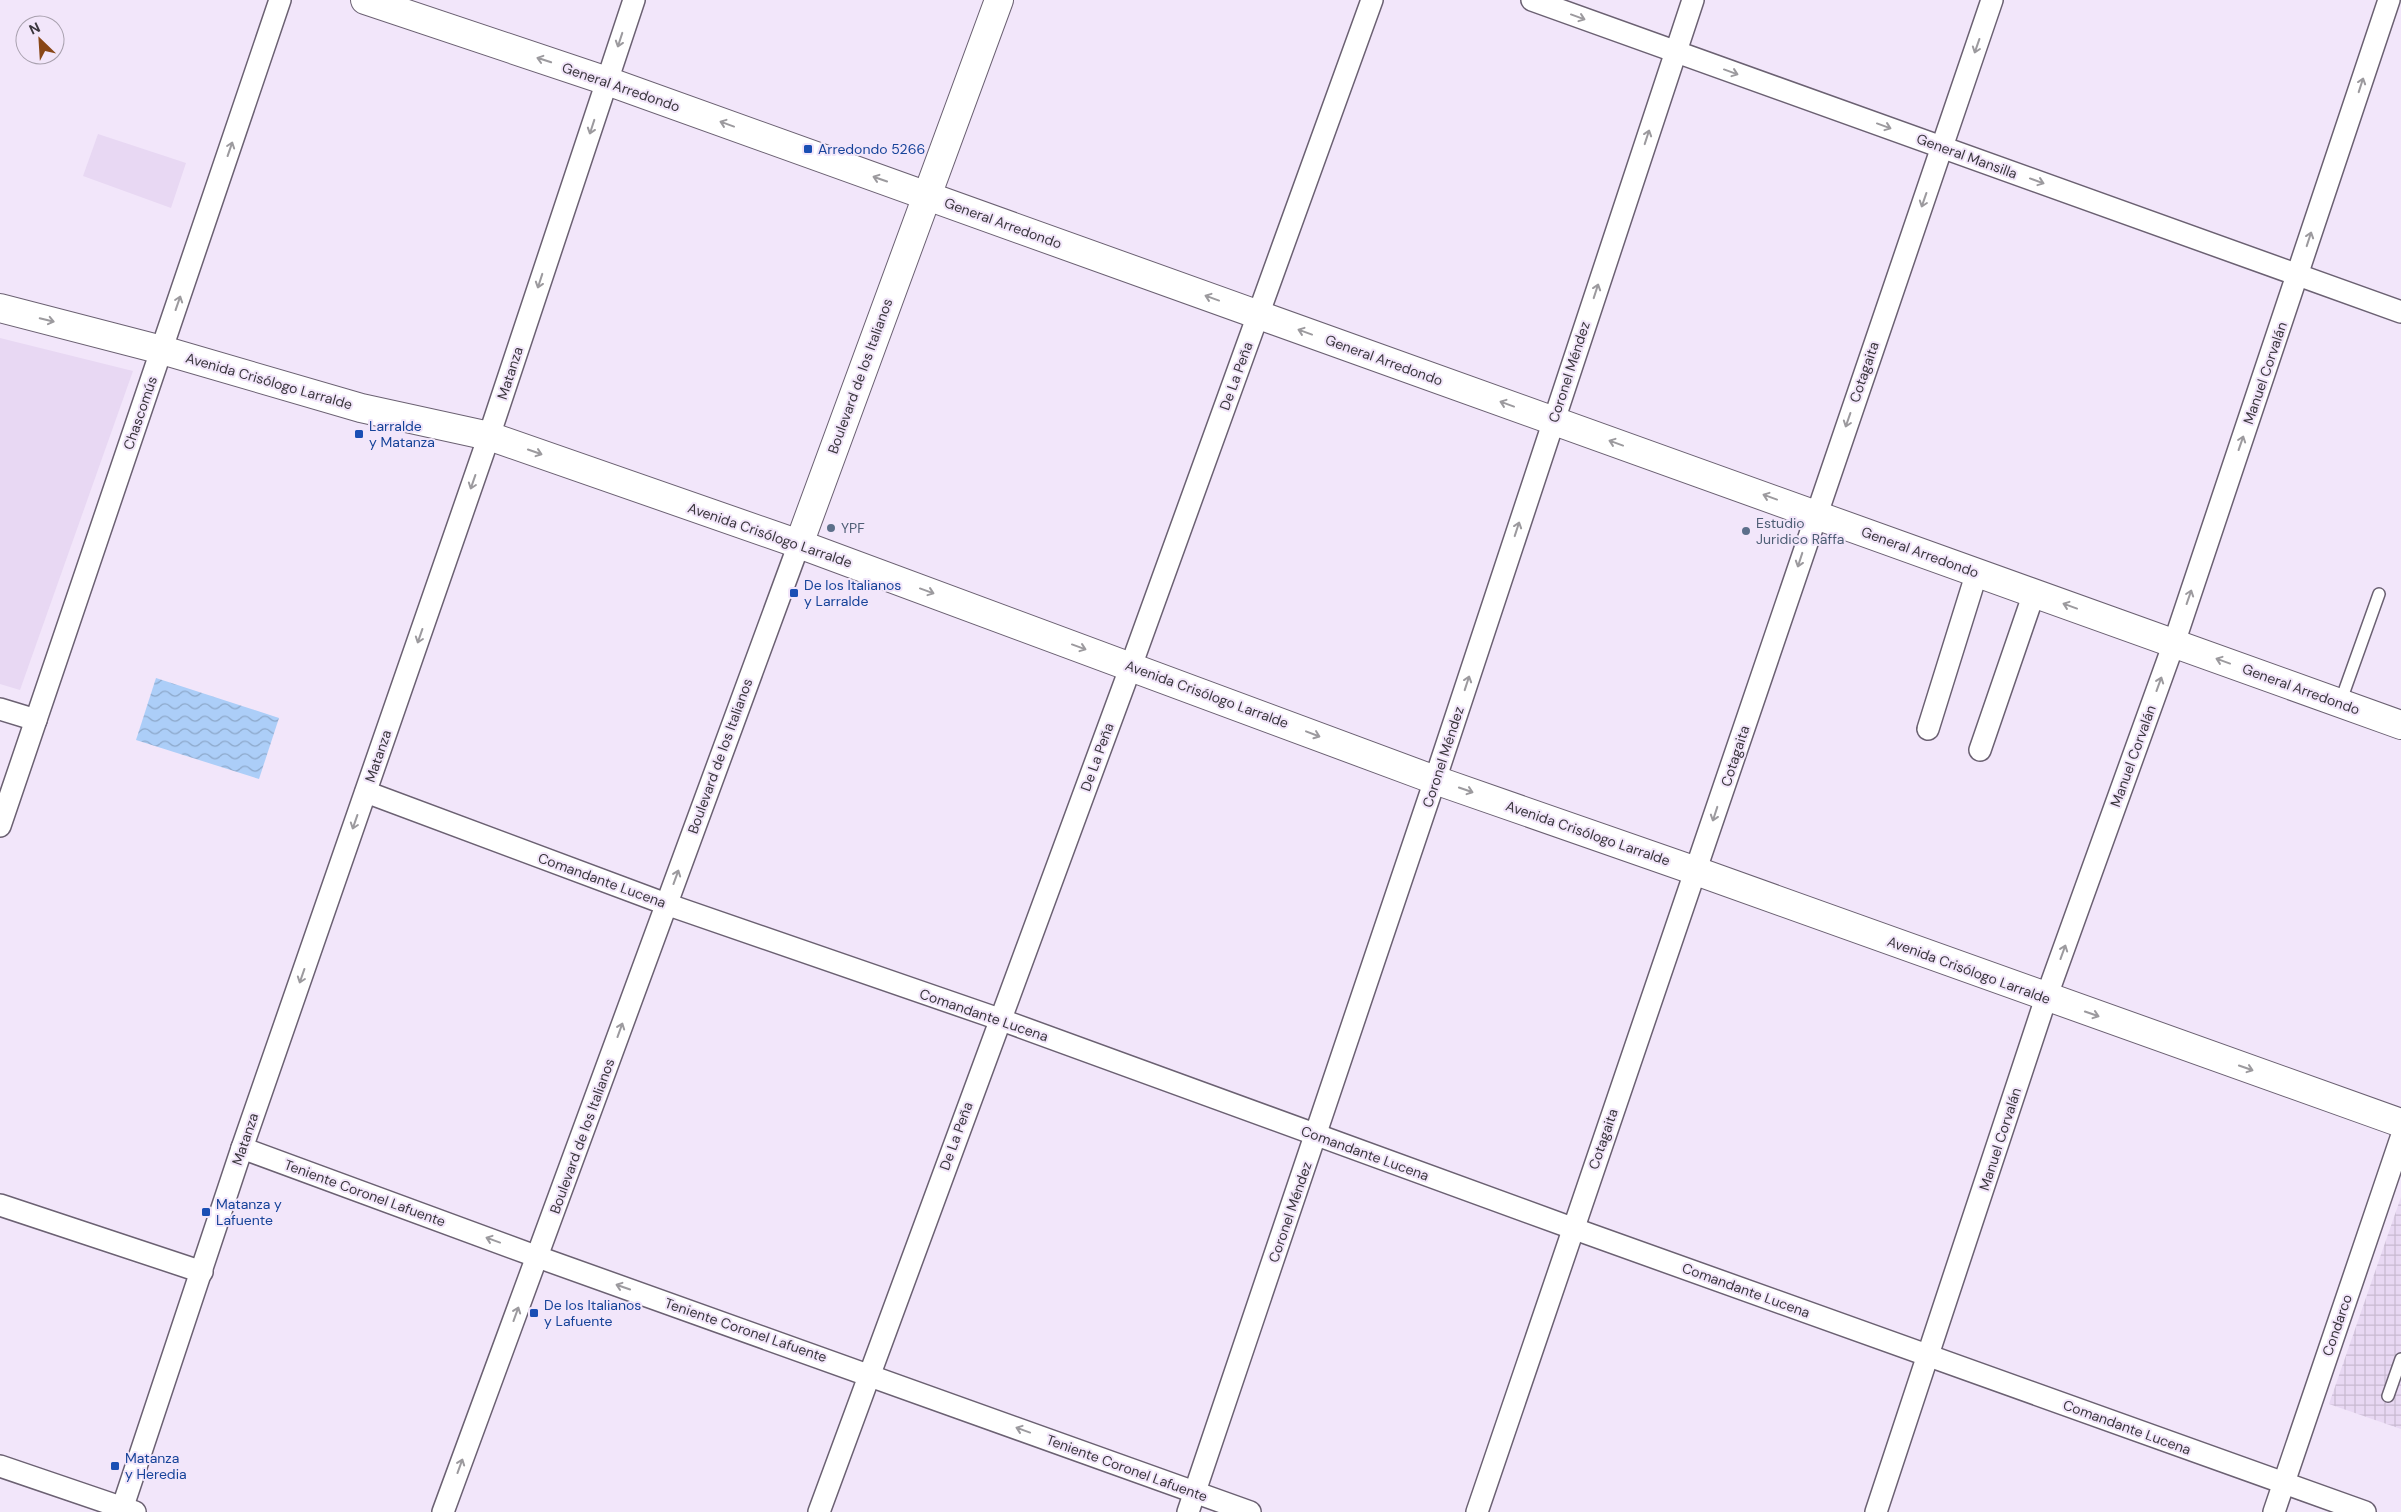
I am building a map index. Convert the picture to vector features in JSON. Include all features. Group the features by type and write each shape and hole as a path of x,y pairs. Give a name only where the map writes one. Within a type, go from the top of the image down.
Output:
{"street":[{"name":"Chascomús","path":"0,826 280,0"},
{"name":"General Arredondo","path":"365,0 607,81 2401,725"},
{"name":"Matanza","path":"126,1510 242,1148 489,436 634,0"},
{"name":"Boulevard de los Italianos","path":"443,1512 999,0"},
{"name":"De La Peña","path":"819,1512 1372,0"},
{"name":"General Mansilla","path":"1532,0 2401,312"},
{"name":"Coronel Méndez","path":"1192,1502 1435,780 1693,0"},
{"name":"Cotagaita","path":"1477,1512 1572,1228 1992,0"},
{"name":"Manuel Corvalán","path":"1876,1512 2046,998 2174,644 2389,0"},
{"name":"Avenida Crisólogo Larralde","path":"0,308 162,350 361,408 489,436 799,544 1435,780 1696,870 2046,998 2401,1124"},
{"path":"1928,729 1977,572"},
{"path":"1980,750 2034,593"},
{"path":"0,709 36,720"},
{"name":"Comandante Lucena","path":"366,792 666,904 999,1019 1316,1136 2365,1512"},
{"name":"Condarco","path":"2274,1512 2401,1138"},
{"name":"Teniente Coronel Lafuente","path":"242,1148 538,1257 868,1374 1192,1502 1250,1512"},
{"path":"0,1205 202,1272"},
{"path":"0,1466 126,1510"}],"lane":[{"path":"2340,703 2379,594"},
{"path":"2388,1396 2401,1359"}],"shaded area":[{"path":"98,134 186,163 171,208 83,176"},
{"path":"0,338 133,371 20,690 0,684"},
{"path":"2401,1197 2401,1429 2329,1404"}],"water":[{"path":"156,678 279,718 259,779 136,740"}],"place":[{"name":"Arredondo 5266","path":"808,149"},
{"name":"Larralde y Matanza","path":"359,434"},
{"name":"YPF","path":"831,528"},
{"name":"Estudio Juridico Raffa","path":"1746,531"},
{"name":"De los Italianos y Larralde","path":"794,593"},
{"name":"Matanza y Lafuente","path":"206,1212"},
{"name":"De los Italianos y Lafuente","path":"534,1313"},
{"name":"Matanza y Heredia","path":"115,1466"}]}
